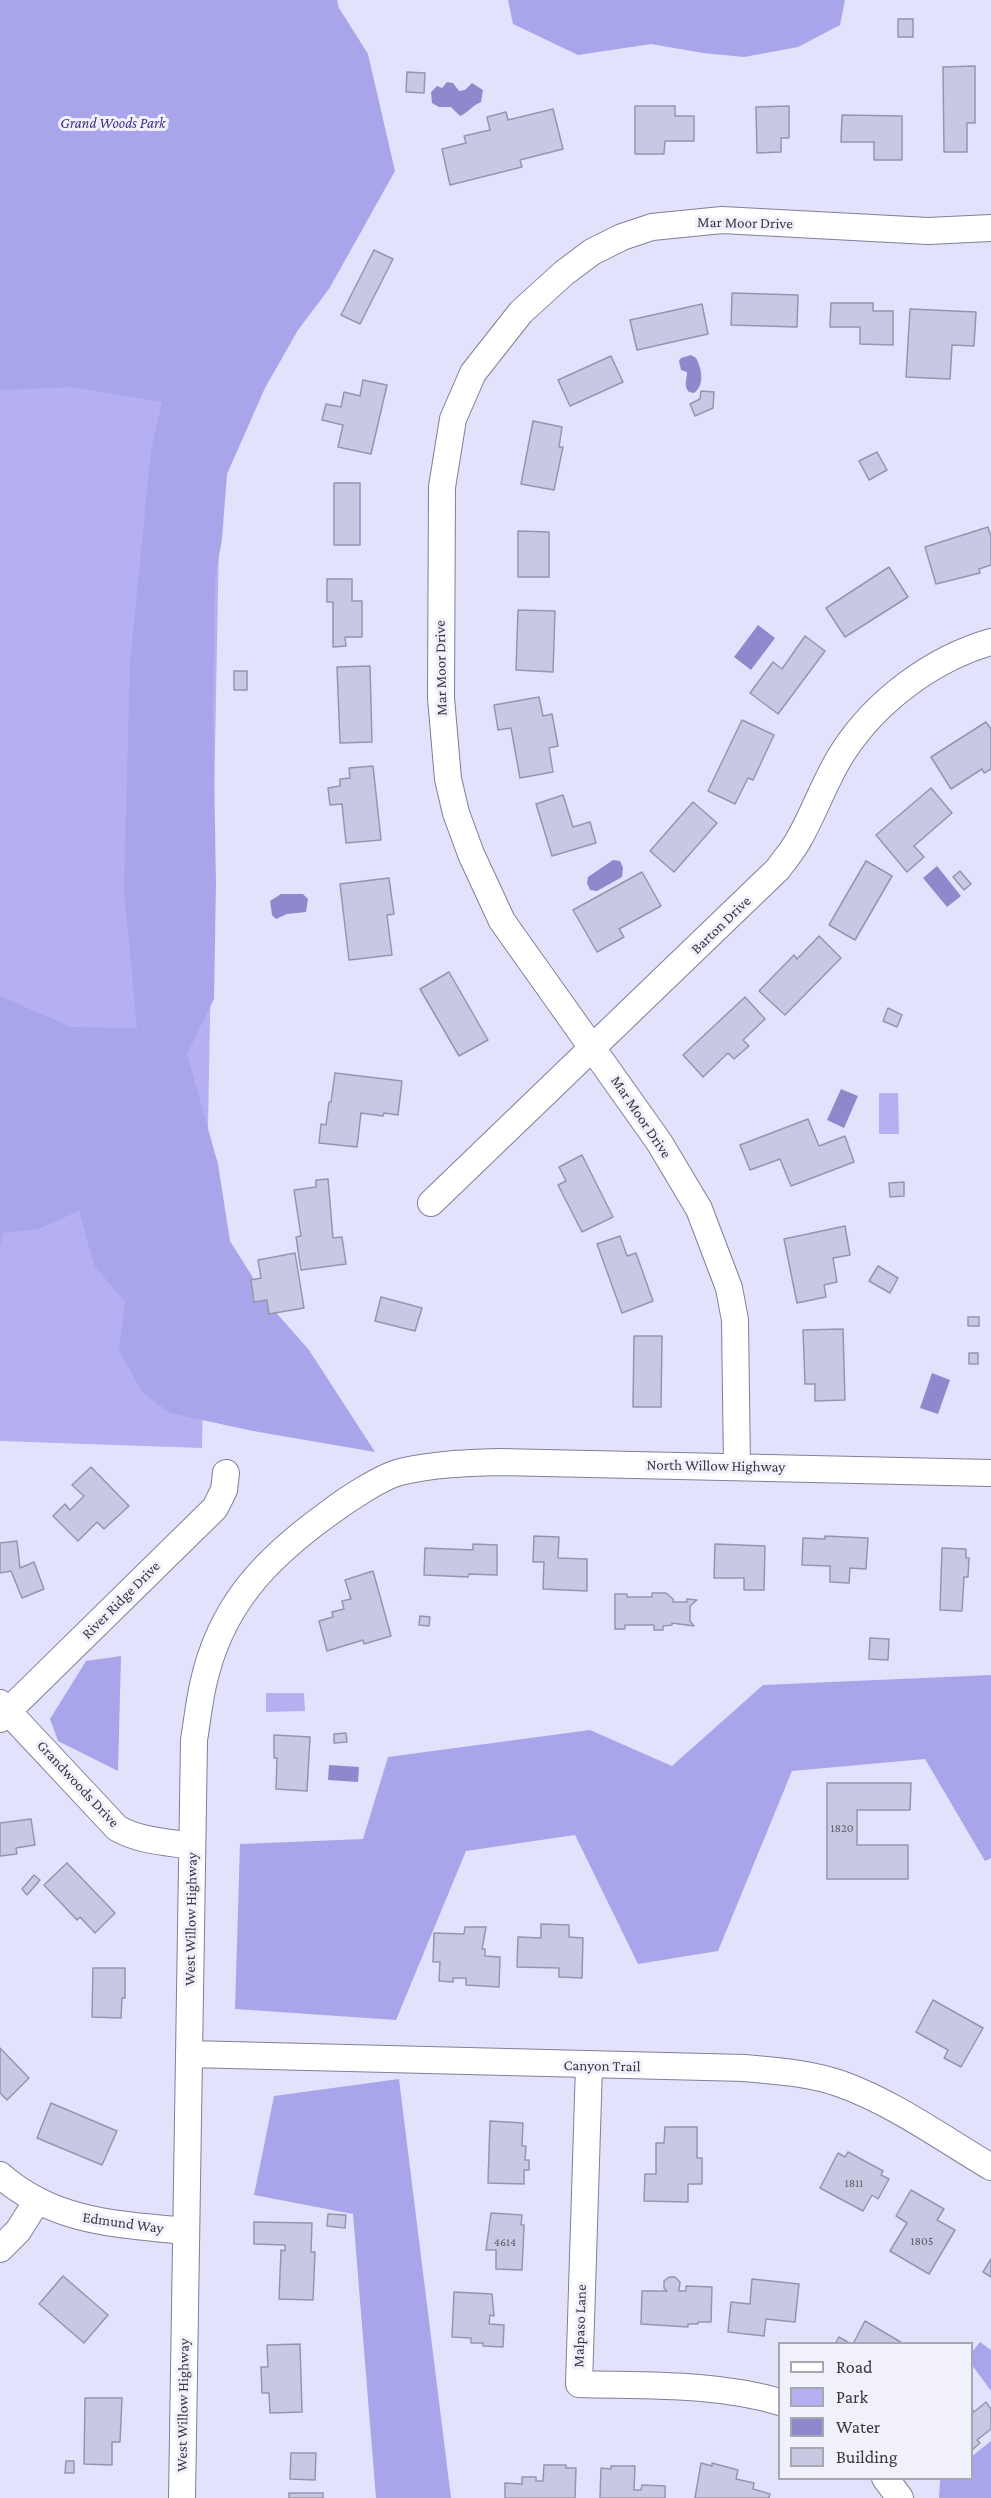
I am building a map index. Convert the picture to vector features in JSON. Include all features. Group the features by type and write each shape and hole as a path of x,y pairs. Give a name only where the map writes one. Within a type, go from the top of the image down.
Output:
{"street":[{"name":"Mar Moor Drive","path":"737,1467 735,1320 726,1279 695,1202 659,1142 502,921 471,854 456,813 448,779 441,698 442,487 453,419 472,373 521,312 564,273 592,252 622,237 652,226 722,220 928,231 991,228"},
{"name":"Barton Drive","path":"431,1203 778,869 798,841 843,753 876,711 935,666 991,642"},
{"name":"North Willow Highway","path":"441,1464 500,1462 991,1473"},
{"name":"West Willow Highway","path":"182,2498 194,1740 203,1685 218,1637 234,1606 256,1575 308,1528 344,1502 398,1473 441,1464"},
{"name":"River Ridge Drive","path":"3,1711 215,1508 224,1490 226,1473"},
{"name":"Grandwoods Drive","path":"3,1711 117,1828 140,1838 192,1846"},
{"name":"Canyon Trail","path":"189,2054 589,2066 745,2068 796,2073 840,2084 883,2102 991,2167"},
{"name":"Malpaso Lane","path":"589,2066 579,2384 711,2388 750,2393 778,2401"},
{"name":"Edmund Way","path":"0,2175 37,2202 90,2220 185,2231"},
{"path":"0,2249 18,2231 37,2202"},
{"path":"886,2480 900,2498"}],"green space":[{"name":"Grand Woods Park","path":"0,0 229,0 202,1448 0,1441"},
{"name":"Grand Woods Park","path":"0,0 337,0 339,8 368,54 395,171 329,289 298,330 265,388 227,474 222,539 215,578 214,999 187,1054 218,1164 230,1241 272,1308 309,1350 375,1452 253,1431 170,1413 143,1393 119,1351 125,1302 94,1265 79,1211 38,1229 3,1233 0,1247 0,996 71,1027 137,1028 124,890 130,662 151,450 162,402 72,387 0,390"},
{"path":"508,0 845,0 840,25 798,47 744,57 651,44 578,55 513,24"},
{"path":"879,1093 898,1093 899,1134 879,1134"},
{"path":"121,1656 118,1771 58,1741 50,1719 86,1661"},
{"path":"991,1675 991,1858 985,1861 925,1759 792,1771 718,1951 638,1964 575,1835 466,1851 396,2020 235,2009 240,1844 363,1839 388,1757 590,1730 672,1766 763,1685"},
{"path":"266,1693 304,1693 305,1711 266,1712"},
{"path":"399,2079 451,2498 376,2498 353,2214 254,2195 274,2096"},
{"path":"980,2342 991,2350 991,2391 973,2366 973,2351"},
{"path":"991,2441 991,2498 939,2498 940,2480 973,2480 973,2455"}],"water":[{"path":"447,82 453,83 459,91 465,90 472,83 483,90 481,102 460,116 451,107 439,107 432,103 431,92 437,86 442,88"},
{"path":"691,355 696,358 701,372 700,386 694,393 687,389 687,372 681,370 679,361"},
{"path":"758,625 775,638 751,670 734,657"},
{"path":"613,860 620,861 623,868 622,877 597,891 590,890 587,883 588,877"},
{"path":"937,866 961,896 947,907 923,878"},
{"path":"281,894 303,894 308,899 306,912 287,914 276,919 272,915 270,901"},
{"path":"841,1089 858,1096 844,1128 827,1120"},
{"path":"932,1373 950,1380 938,1414 920,1408"},
{"path":"329,1765 359,1767 358,1782 328,1780"}],"building":[{"path":"898,19 913,19 913,37 898,37"},
{"path":"975,66 975,123 967,123 967,152 944,152 943,67"},
{"path":"407,72 425,73 424,93 406,92"},
{"path":"635,106 675,106 675,116 694,116 694,141 665,141 664,154 635,154"},
{"path":"789,106 789,138 781,138 781,152 757,153 756,107"},
{"path":"553,109 563,149 520,160 522,167 450,185 442,149 466,143 464,136 490,130 487,117 506,112 508,120"},
{"path":"842,115 902,116 902,160 874,160 874,142 841,142"},
{"path":"374,250 393,259 360,324 341,315"},
{"path":"732,293 798,295 797,327 731,325"},
{"path":"831,303 873,303 873,311 893,311 893,345 860,344 860,327 830,327"},
{"path":"702,304 708,334 637,350 630,320"},
{"path":"910,309 976,312 974,346 952,345 950,379 906,377"},
{"path":"611,356 623,382 570,406 558,380"},
{"path":"363,380 387,385 371,454 338,447 343,425 322,420 326,404 341,407 344,392 360,396"},
{"path":"701,391 714,392 713,408 695,416 690,404 700,399"},
{"path":"533,421 562,427 559,447 563,447 554,490 521,484"},
{"path":"877,452 887,470 869,480 859,461"},
{"path":"334,483 360,483 360,545 334,545"},
{"path":"988,527 991,537 991,565 979,569 980,573 936,584 925,547"},
{"path":"518,531 549,532 549,577 518,577"},
{"path":"889,567 908,597 845,637 826,608"},
{"path":"327,579 352,579 352,601 362,601 362,637 345,637 346,646 333,647 333,602 327,602"},
{"path":"518,610 555,611 553,672 516,670"},
{"path":"805,636 825,651 778,714 750,693 773,662 782,669"},
{"path":"370,666 372,742 340,743 337,667"},
{"path":"234,671 247,671 247,690 234,690"},
{"path":"539,697 543,716 552,714 558,746 549,748 553,772 520,778 511,728 498,730 494,705"},
{"path":"742,720 774,735 753,780 748,778 735,804 708,791"},
{"path":"986,722 991,729 991,769 984,773 982,769 951,789 931,757"},
{"path":"373,766 381,840 346,843 342,804 330,805 328,788 340,786 340,779 350,778 349,768"},
{"path":"931,788 952,813 914,846 924,857 907,872 876,835"},
{"path":"563,795 573,827 590,822 596,843 552,856 536,804"},
{"path":"693,802 717,823 674,872 650,851"},
{"path":"866,861 892,876 855,940 829,925"},
{"path":"960,871 971,884 964,890 953,877"},
{"path":"642,872 661,906 619,929 624,937 597,952 573,910"},
{"path":"389,878 394,914 387,915 392,955 349,960 340,884"},
{"path":"819,936 841,958 785,1015 759,991 794,955 797,959"},
{"path":"449,972 488,1040 459,1056 420,989"},
{"path":"745,997 765,1019 743,1040 749,1046 734,1059 728,1053 703,1077 683,1055"},
{"path":"888,1008 902,1015 897,1027 883,1021"},
{"path":"335,1073 402,1081 398,1115 384,1113 383,1116 361,1113 357,1147 319,1143 321,1124 326,1125"},
{"path":"808,1119 819,1146 845,1136 854,1162 791,1186 780,1159 750,1170 740,1145"},
{"path":"582,1155 613,1217 582,1232 558,1185 566,1181 559,1167"},
{"path":"328,1179 333,1238 342,1237 346,1264 301,1270 296,1237 301,1236 294,1190 316,1187 316,1180"},
{"path":"904,1182 904,1196 890,1197 889,1183"},
{"path":"845,1226 850,1255 833,1258 837,1282 824,1285 826,1297 797,1303 784,1239"},
{"path":"620,1236 627,1256 636,1253 653,1301 622,1313 597,1244"},
{"path":"295,1253 304,1308 269,1314 267,1300 254,1302 251,1280 261,1278 258,1260"},
{"path":"878,1266 898,1278 890,1293 869,1281"},
{"path":"381,1297 422,1308 415,1331 375,1321"},
{"path":"968,1317 979,1317 979,1326 968,1326"},
{"path":"843,1329 845,1400 815,1401 815,1384 805,1384 803,1330"},
{"path":"634,1336 662,1336 661,1407 633,1407"},
{"path":"969,1353 978,1353 978,1364 969,1364"},
{"path":"91,1467 129,1506 104,1529 97,1522 78,1541 53,1516 65,1504 70,1510 84,1496 72,1485"},
{"path":"534,1536 559,1537 558,1558 587,1559 587,1591 543,1589 544,1562 533,1562"},
{"path":"825,1536 868,1538 866,1569 850,1568 849,1583 830,1582 830,1566 802,1565 803,1538 825,1539"},
{"path":"17,1541 20,1568 34,1562 44,1589 22,1598 11,1571 0,1573 0,1543"},
{"path":"473,1544 497,1545 497,1575 469,1574 468,1577 424,1575 425,1548 473,1550"},
{"path":"715,1544 765,1546 764,1590 744,1590 744,1578 714,1578"},
{"path":"942,1548 966,1549 966,1558 969,1558 968,1577 964,1577 962,1611 940,1610"},
{"path":"373,1571 391,1636 364,1644 363,1640 327,1651 319,1621 333,1617 332,1612 344,1609 342,1601 351,1599 345,1580"},
{"path":"652,1593 666,1593 673,1599 673,1602 687,1602 687,1599 697,1600 690,1606 690,1621 694,1626 672,1623 672,1625 663,1626 663,1630 654,1630 654,1625 625,1625 625,1629 615,1629 615,1594 627,1594 627,1597 652,1597"},
{"path":"420,1616 430,1617 429,1626 419,1625"},
{"path":"870,1638 889,1639 888,1660 869,1659"},
{"path":"346,1733 347,1742 334,1743 334,1734"},
{"path":"274,1735 310,1737 307,1791 276,1789 277,1758 274,1758"},
{"path":"827,1783 911,1783 910,1810 857,1810 857,1845 908,1845 908,1879 827,1879"},
{"path":"31,1819 35,1845 16,1848 17,1854 0,1856 0,1823"},
{"path":"67,1863 115,1913 95,1933 80,1917 77,1920 44,1885"},
{"path":"34,1875 40,1880 27,1895 22,1889"},
{"path":"541,1924 569,1925 569,1937 583,1938 582,1978 559,1977 559,1968 517,1967 518,1937 541,1938"},
{"path":"465,1927 486,1927 482,1949 485,1949 485,1956 500,1957 499,1987 466,1985 466,1978 453,1978 453,1982 439,1981 440,1962 433,1962 434,1933 464,1934"},
{"path":"93,1968 125,1968 125,1998 122,1998 121,2018 92,2017"},
{"path":"933,2000 983,2028 961,2067 944,2058 948,2050 916,2032"},
{"path":"0,2048 29,2078 7,2100 0,2093"},
{"path":"51,2103 117,2131 102,2165 37,2138"},
{"path":"490,2121 523,2123 522,2146 526,2146 525,2160 529,2160 529,2170 524,2170 524,2184 488,2183"},
{"path":"665,2127 697,2127 697,2158 702,2158 702,2184 688,2184 688,2202 644,2201 645,2174 656,2174 656,2143 664,2143"},
{"path":"848,2152 883,2171 881,2175 889,2179 878,2199 872,2195 863,2211 820,2188 838,2153 845,2157"},
{"path":"911,2190 944,2209 937,2220 955,2230 929,2274 890,2251 907,2223 896,2216"},
{"path":"491,2213 522,2215 521,2225 524,2225 522,2270 496,2269 496,2250 486,2250"},
{"path":"328,2214 346,2215 345,2228 327,2226"},
{"path":"254,2222 312,2223 311,2252 315,2252 313,2300 279,2299 281,2250 285,2251 285,2245 254,2244"},
{"path":"991,2259 991,2277 983,2272"},
{"path":"63,2276 108,2315 84,2343 39,2304"},
{"path":"669,2277 675,2277 680,2282 679,2291 686,2291 686,2286 712,2287 711,2322 688,2324 688,2327 641,2324 642,2291 667,2291 664,2288 664,2281"},
{"path":"752,2279 799,2284 795,2322 766,2319 764,2336 728,2332 731,2302 750,2304"},
{"path":"454,2292 492,2294 494,2316 490,2315 489,2324 504,2325 503,2347 483,2346 483,2343 471,2343 471,2338 452,2337"},
{"path":"865,2321 901,2342 854,2342"},
{"path":"839,2337 848,2342 836,2342"},
{"path":"300,2344 302,2412 270,2413 269,2393 262,2393 261,2367 268,2367 267,2345"},
{"path":"85,2398 122,2398 120,2442 112,2442 112,2465 84,2464"},
{"path":"986,2402 991,2409 991,2429 977,2440 980,2443 973,2449 973,2410 974,2412"},
{"path":"291,2453 316,2453 315,2480 290,2479"},
{"path":"66,2461 74,2461 74,2473 65,2473"},
{"path":"701,2463 712,2466 712,2463 738,2470 736,2479 754,2483 753,2489 770,2494 769,2498 695,2498"},
{"path":"544,2465 566,2465 566,2468 576,2468 575,2498 505,2498 505,2483 522,2484 522,2477 536,2477 536,2481 543,2481"},
{"path":"611,2466 635,2466 634,2490 641,2490 642,2485 665,2486 665,2498 600,2498 601,2468 611,2469"},
{"path":"289,2493 323,2493 323,2498 289,2498"}]}
